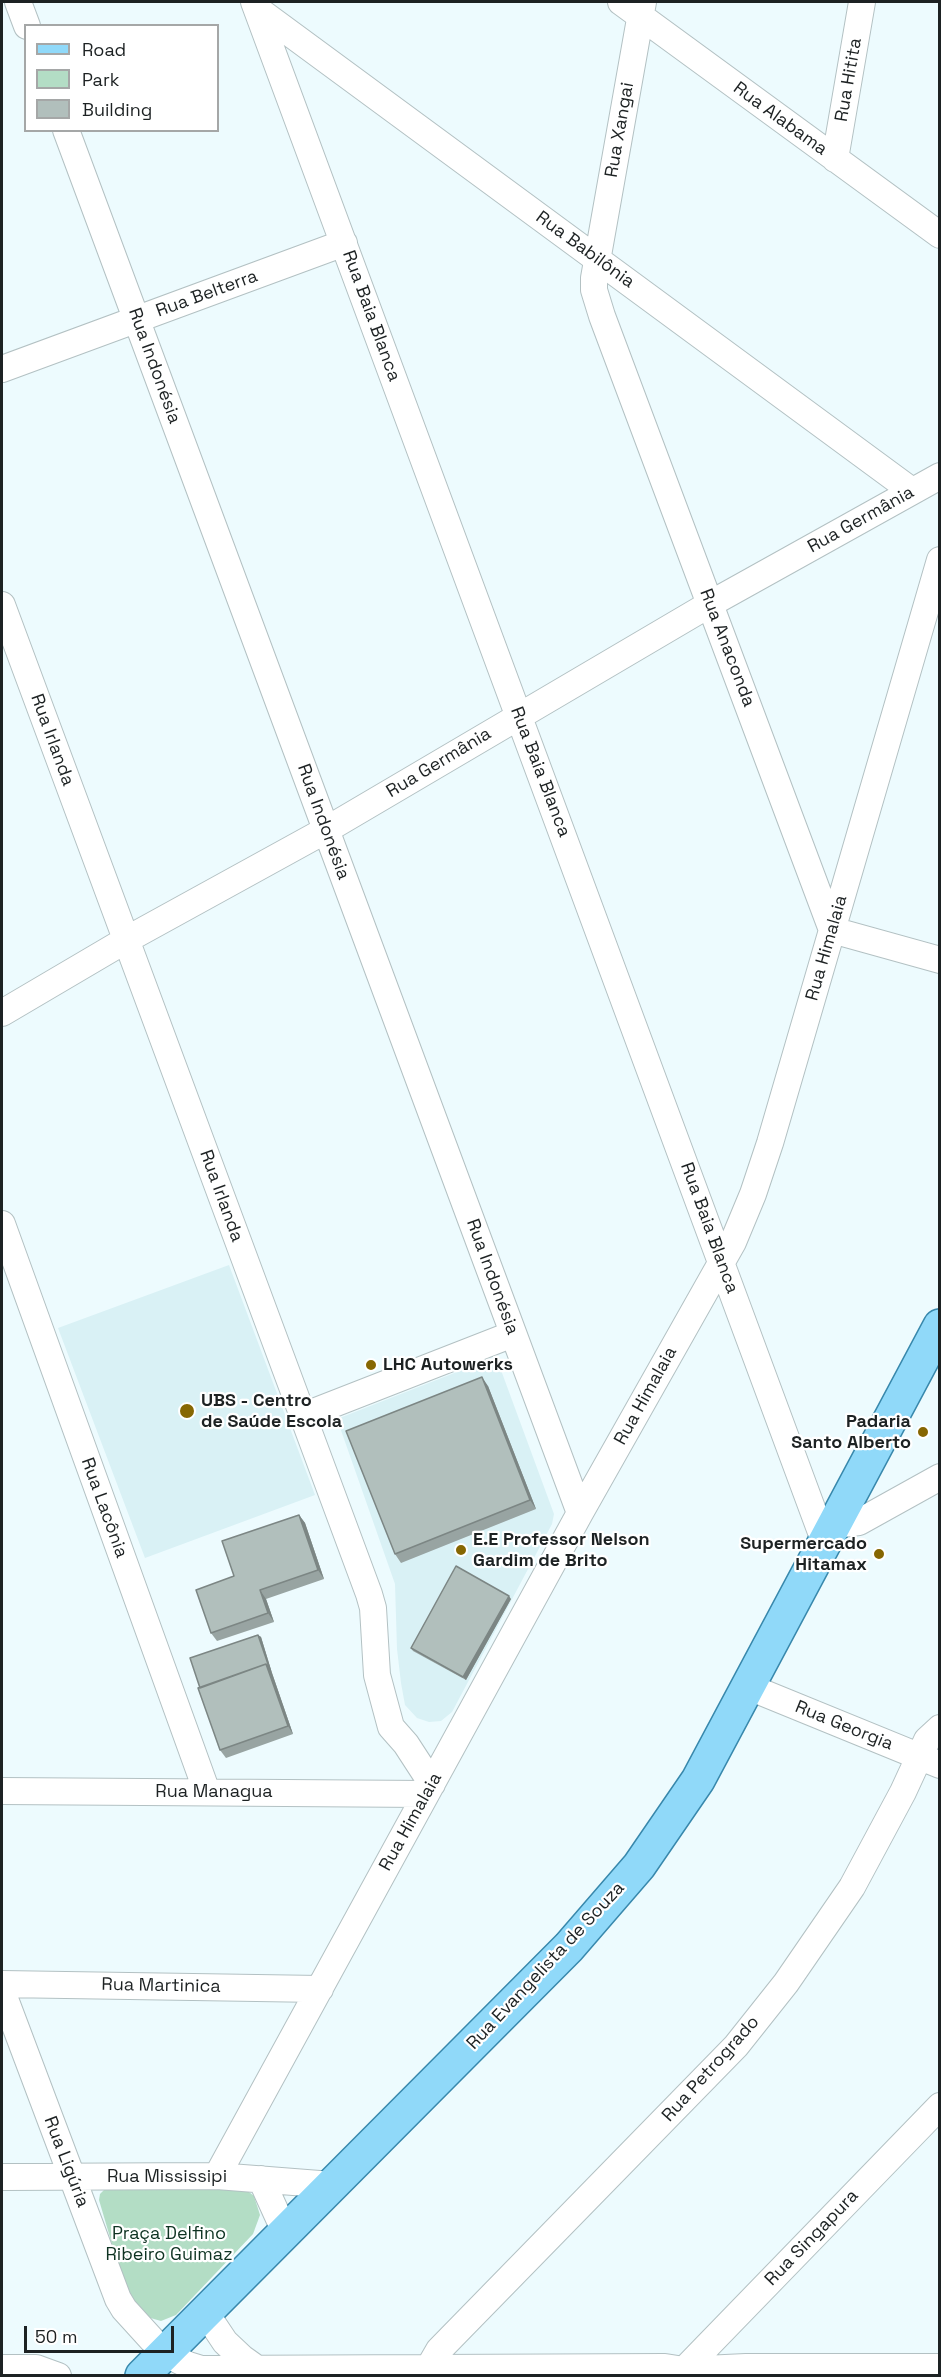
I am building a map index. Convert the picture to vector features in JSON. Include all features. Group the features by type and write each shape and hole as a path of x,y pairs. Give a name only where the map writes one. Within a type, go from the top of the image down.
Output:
{"main road":[{"name":"Rua Evangelista de Souza","path":"153,2364 569,1947 639,1866 698,1780 939,1326"}],"street":[{"path":"18,2 26,24"},
{"name":"Rua Hitita","path":"835,159 862,2"},
{"name":"Rua Baia Blanca","path":"256,5 722,1262 830,1534"},
{"name":"Rua Babilônia","path":"256,5 912,491"},
{"name":"Rua Alabama","path":"635,6 835,159 939,235"},
{"name":"Rua Xangai","path":"597,259 635,6"},
{"name":"Rua Indonésia","path":"67,132 580,1513"},
{"name":"Rua Belterra","path":"2,369 344,243"},
{"name":"Rua Anaconda","path":"597,259 594,290 602,316 832,930"},
{"name":"Rua Germânia","path":"2,1013 126,940 326,830 710,604 939,476"},
{"name":"Rua Himalaia","path":"217,2176 580,1513 722,1262 753,1194 770,1143 939,560"},
{"name":"Rua Irlanda","path":"2,605 369,1594 373,1608 377,1675 391,1727 406,1744 429,1789"},
{"path":"832,930 939,960"},
{"name":"Rua Lacônia","path":"2,1224 207,1792"},
{"path":"303,1416 513,1334"},
{"path":"830,1534 859,1522 939,1477"},
{"name":"Rua Georgia","path":"749,1686 929,1761"},
{"name":"Rua Petrogrado","path":"428,2369 439,2350 736,2046 786,1983 852,1887 929,1761 927,1740 939,1728"},
{"name":"Rua Managua","path":"2,1791 207,1792 429,1789"},
{"name":"Rua Martinica","path":"2,1984 320,1989"},
{"name":"Rua Ligúria","path":"2,1991 118,2299 153,2364"},
{"name":"Rua Singapura","path":"684,2370 939,2106"},
{"name":"Rua Mississipi","path":"2,2176 217,2176 332,2185"},
{"path":"261,2179 285,2232"},
{"path":"205,2312 225,2342 256,2368"},
{"path":"153,2364 201,2369 665,2367 684,2370 892,2371 939,2367"},
{"path":"2,2368 36,2368 58,2376"}],"shaded area":[{"name":"UBS - Centro de Saúde Escola","path":"229,1265 315,1495 145,1558 58,1328"},
{"name":"E.E Professor Nelson Gardim de Brito","path":"490,1359 498,1362 554,1514 552,1524 452,1712 441,1721 429,1722 417,1718 405,1705 397,1649 395,1584 337,1419"}],"green space":[{"name":"Praça Delfino Ribeiro Guimaz","path":"104,2190 241,2190 254,2196 260,2215 253,2234 176,2315 161,2321 147,2317 127,2295 99,2200"}],"building":[{"path":"482,1377 530,1500 395,1554 346,1431"},
{"path":"299,1515 318,1570 260,1590 268,1613 211,1633 196,1590 234,1576 222,1541"},
{"path":"456,1566 509,1596 463,1677 411,1648"},
{"path":"258,1635 270,1670 266,1664 200,1688 190,1658"},
{"path":"266,1664 288,1726 220,1750 198,1688"}],"place":[{"name":"LHC Autowerks","path":"371,1365"},
{"name":"UBS - Centro de Saúde Escola","path":"187,1411"},
{"name":"Padaria Santo Alberto","path":"923,1432"},
{"name":"E.E Professor Nelson Gardim de Brito","path":"461,1550"},
{"name":"Supermercado Hitamax","path":"879,1554"}]}
